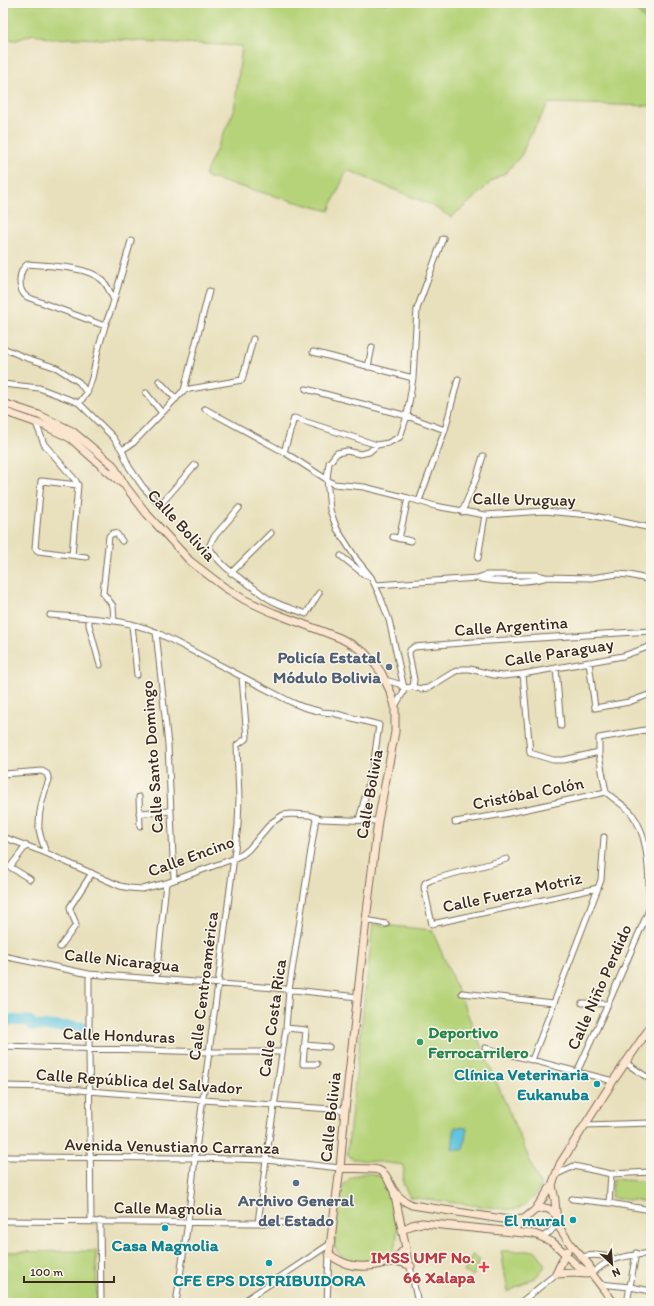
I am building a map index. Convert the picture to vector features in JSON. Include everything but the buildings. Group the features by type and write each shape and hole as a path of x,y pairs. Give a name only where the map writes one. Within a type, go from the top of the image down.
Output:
{"main road":[{"path":"3,403 39,415 72,431 113,465 126,486"},
{"path":"3,411 36,423 70,438 126,486"},
{"name":"Calle Bolivia","path":"126,486 147,514 190,561 224,587 245,600 274,613 340,638 364,652 374,663 384,680 391,693 395,706 395,732 378,821 366,920 345,1110 339,1180 330,1244"},
{"path":"511,1232 535,1210 552,1185 560,1164 613,1081 651,1026"},
{"path":"341,1154 346,1163 355,1169"},
{"path":"340,1168 378,1170 389,1180 394,1191 406,1248 393,1261"},
{"path":"339,1180 345,1174 355,1169"},
{"path":"552,1185 557,1224 571,1245 589,1266 592,1274 614,1303"},
{"path":"394,1191 403,1201 412,1205 509,1220 524,1219"},
{"path":"535,1210 545,1208 552,1211 557,1216"},
{"path":"402,1230 412,1225 422,1223 534,1234 552,1243 582,1270 592,1274"},
{"path":"330,1244 329,1254 338,1261 347,1265 376,1265 393,1261 411,1266"},
{"path":"556,1274 571,1245"},
{"path":"556,1274 592,1274"}],"street":[{"path":"284,452 294,418 377,445 388,443 400,437 407,416 413,378 417,309 443,238"},
{"path":"79,403 87,393 92,378 98,350 131,241"},
{"path":"105,326 22,294 20,290 21,272 28,264 62,266 94,274 102,280 114,300"},
{"path":"122,450 133,443 184,390 209,291"},
{"path":"184,390 242,380 253,339"},
{"path":"368,367 372,347"},
{"path":"3,348 58,368 79,382 87,393"},
{"path":"313,352 413,378"},
{"path":"419,501 445,430 458,379"},
{"path":"159,381 176,399"},
{"path":"3,384 39,388 79,403 113,437 122,450 129,467 160,505 195,465"},
{"path":"306,389 407,416 445,430"},
{"path":"146,393 162,413"},
{"name":"Calle Uruguay","path":"206,409 284,452 334,484 364,487 462,512 485,515 544,511 582,514 651,528"},
{"path":"36,423 44,444 78,485 72,555"},
{"path":"377,445 369,452 360,454 347,451 337,453 329,463 327,479 330,510 335,524 351,551 376,585 389,620 404,688 403,693 395,706"},
{"path":"462,512 476,479 483,456"},
{"path":"78,485 41,481 35,548 38,551 86,557"},
{"path":"408,498 396,538 411,541"},
{"path":"239,508 213,538 210,547 214,556 231,573 255,588 265,597 278,604 306,614 319,593"},
{"path":"478,558 485,515"},
{"path":"114,621 113,606 103,593 109,536 113,533 117,534 122,541"},
{"path":"231,573 271,533"},
{"path":"341,556 365,576 371,577"},
{"path":"376,585 477,578 486,580 517,581 545,578 591,578 618,574 651,580"},
{"path":"274,613 278,604"},
{"path":"50,615 114,621 145,627 291,702 322,712 333,713 379,725 373,767 359,820"},
{"path":"89,619 89,625 100,665"},
{"path":"132,624 137,675"},
{"name":"Calle Santo Domingo","path":"156,632 168,745 174,880"},
{"name":"Calle Argentina","path":"413,686 414,680 409,654 410,650 414,647 473,642 651,632"},
{"name":"Calle Paraguay","path":"404,688 413,686 421,690 428,688 454,672 462,669 470,669 494,675 523,674 623,656 651,646"},
{"path":"589,662 595,708 629,702 651,694"},
{"path":"556,668 561,726"},
{"path":"523,674 530,752 553,760 564,760 599,752"},
{"name":"Calle Centroamérica","path":"176,1303 188,1222 232,859 238,825 239,798 237,745 247,738 242,677"},
{"path":"384,680 399,684 404,688"},
{"path":"606,792 599,752 599,738 651,729"},
{"path":"3,774 42,771 47,774 49,780 43,796 40,812 40,830 46,854"},
{"name":"Cristóbal Colón","path":"455,822 504,814 606,792"},
{"name":"Calle Niño Perdido","path":"577,1072 649,910 650,902 646,849 638,824 631,814 618,801 606,792"},
{"path":"139,797 140,826"},
{"path":"139,813 171,811"},
{"name":"Calle Encino","path":"3,837 120,886 142,889 166,883 243,854 271,823 283,815 309,815 322,819 378,821"},
{"name":"Calle Costa Rica","path":"258,1223 286,1028 289,990 316,818"},
{"path":"532,1060 601,880 604,837"},
{"path":"26,846 10,867 30,879"},
{"name":"Calle Fuerza Motriz","path":"507,859 425,883 424,887 432,924 598,888"},
{"path":"60,946 76,925 70,912 70,907 92,873"},
{"path":"156,979 166,883"},
{"path":"366,920 386,924"},
{"name":"Calle Nicaragua","path":"3,956 89,974 358,997"},
{"path":"89,974 91,1221"},
{"path":"462,993 554,1003"},
{"path":"582,1003 608,1004"},
{"path":"286,1028 306,1030 303,1064 317,1064"},
{"path":"305,1045 329,1047"},
{"name":"Calle Honduras","path":"3,1046 209,1052 282,1052"},
{"path":"485,1048 613,1081"},
{"path":"626,1063 651,1080"},
{"name":"Calle República del Salvador","path":"3,1086 52,1087 274,1106 345,1110"},
{"path":"585,1125 651,1123"},
{"name":"Avenida Venustiano Carranza","path":"3,1157 266,1160 340,1168"},
{"path":"555,1175 574,1166 611,1174 651,1172"},
{"path":"609,1203 611,1174"},
{"path":"572,1199 651,1210"},
{"name":"Calle Magnolia","path":"3,1221 258,1223 332,1222"},
{"path":"100,1221 100,1303"},
{"path":"542,1237 550,1232 557,1224"},
{"path":"241,1303 330,1244"},
{"path":"406,1248 418,1303"},
{"path":"592,1274 600,1266 613,1258 651,1253"},
{"path":"327,1303 329,1254"},
{"path":"627,1303 636,1254"},
{"path":"582,1257 589,1255 603,1255 613,1258"},
{"path":"520,1303 556,1274"},
{"path":"600,1284 651,1291"}],"green space":[{"path":"3,3 629,3 651,27 651,106 549,103 528,139 522,154 507,172 494,179 471,201 451,217 431,205 347,170 329,211 206,177 205,174 234,111 242,46 79,38 52,39 33,34 17,40 3,39"},
{"path":"631,3 651,3 651,25 638,13"},
{"name":"Deportivo Ferrocarrilero","path":"373,924 432,930 541,1187 525,1205 511,1210 410,1197 403,1184 404,1165 353,1159 347,1154"},
{"path":"369,1173 381,1178 388,1189 396,1219 396,1241 394,1249 389,1256 381,1261 356,1263 348,1261 342,1257 334,1245 342,1187 353,1177 360,1174"},
{"path":"613,1179 651,1182 650,1202 611,1198"},
{"path":"96,1251 97,1303 3,1303 3,1252"},
{"path":"501,1251 536,1251 546,1265 536,1277 508,1292"},
{"path":"472,1255 480,1259 473,1276 464,1272"}],"water":[{"path":"455,1127 467,1128 463,1150 452,1149"}],"waterway":[{"path":"3,1020 30,1021 33,1026 84,1027"}],"place":[{"name":"Policía Estatal Módulo Bolivia","path":"389,667"},
{"name":"Deportivo Ferrocarrilero","path":"420,1042"},
{"name":"Clínica Veterinaria Eukanuba","path":"597,1084"},
{"name":"Archivo General del Estado","path":"296,1183"},
{"name":"El mural","path":"573,1220"},
{"name":"Casa Magnolia","path":"165,1228"},
{"name":"CFE EPS DISTRIBUIDORA","path":"269,1263"},
{"name":"IMSS UMF No. 66 Xalapa","path":"484,1267"}]}
